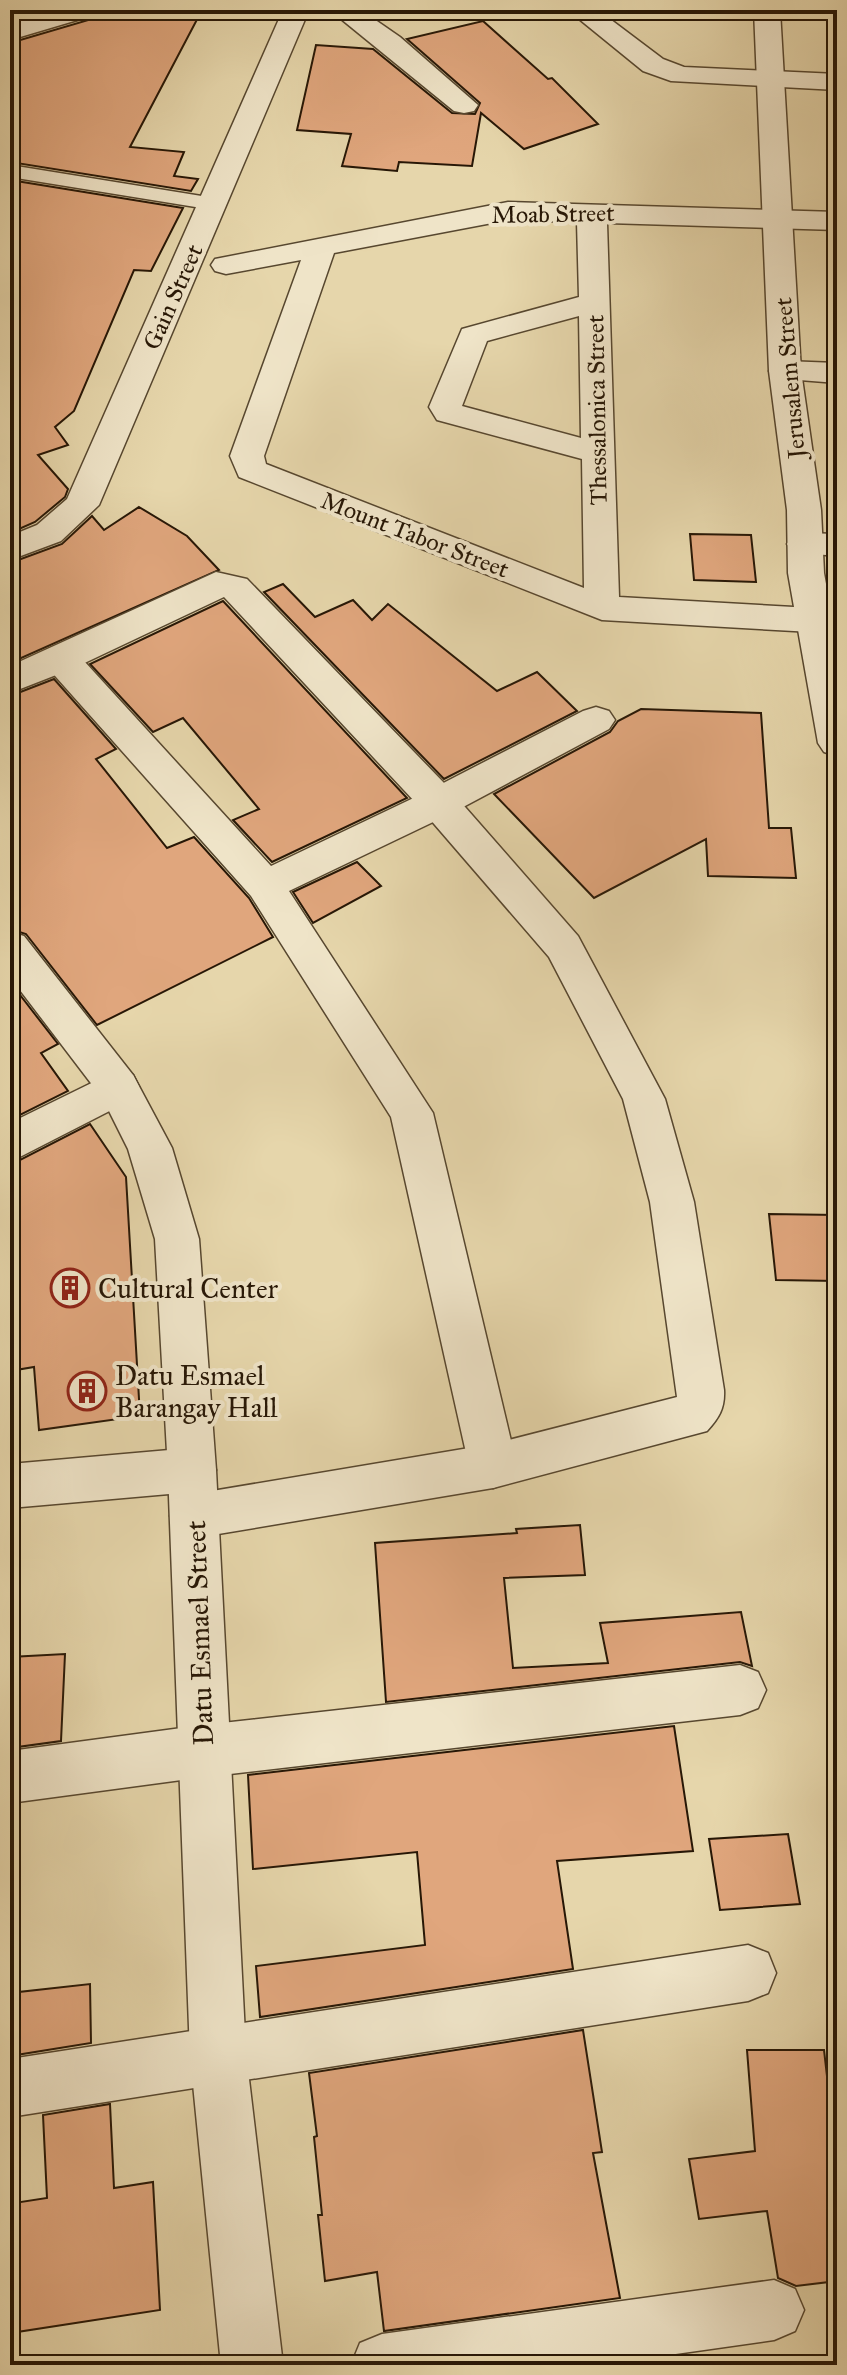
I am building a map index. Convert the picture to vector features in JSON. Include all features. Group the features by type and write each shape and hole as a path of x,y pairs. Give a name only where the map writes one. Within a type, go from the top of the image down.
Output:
{"street":[{"path":"10,32 82,10"},
{"name":"Gain Street","path":"10,549 49,533 82,505 296,10"},
{"path":"343,10 390,43 464,105"},
{"path":"581,10 665,71 681,75 837,82"},
{"name":"Jerusalem Street","path":"767,10 785,371 804,510 820,545 812,620 837,743"},
{"name":"Moab Street","path":"226,265 320,249 492,212 837,221"},
{"name":"Thessalonica Street","path":"592,213 602,608"},
{"name":"Mount Tabor Street","path":"320,249 247,456 251,470 602,608 812,620"},
{"path":"594,303 473,336 445,407 449,413 598,453"},
{"path":"785,371 837,373"},
{"path":"10,680 61,659 216,584 235,587 438,803 564,947 644,1099 672,1202 701,1390 701,1404 697,1411 683,1420 493,1466 193,1493 10,1486"},
{"path":"61,659 265,886 412,1113 493,1466"},
{"path":"265,886 438,803 596,720"},
{"name":"Datu Esmael Street","path":"10,947 118,1087 150,1148 177,1239 193,1493 218,2054 252,2365"},
{"path":"10,1144 118,1087"},
{"path":"10,1777 204,1751 740,1690"},
{"path":"10,2088 748,1973"},
{"path":"382,2365 774,2310"}],"lane":[{"path":"10,171 214,204"}],"building":[{"path":"98,10 202,10 130,147 184,152 174,176 198,179 191,191 10,162 10,43 92,19"},
{"path":"483,21 548,79 552,78 598,124 524,149 481,113 472,166 399,162 397,171 342,166 351,134 297,130 316,45 373,49 452,113 475,114 480,103 407,39"},
{"path":"10,180 183,208 151,271 134,270 74,411 55,427 68,445 38,455 68,489 65,497 35,522 10,533"},
{"path":"139,507 187,536 219,570 10,663 10,563 62,544 92,516 104,530"},
{"path":"690,534 751,535 756,582 694,580"},
{"path":"283,584 315,617 353,600 372,620 388,604 497,691 537,672 577,711 444,779 264,592"},
{"path":"223,601 407,798 272,862 233,820 259,809 183,718 153,732 90,664"},
{"path":"54,679 116,749 96,759 167,848 194,837 249,898 273,937 97,1025 26,934 10,929 10,696"},
{"path":"641,709 761,713 769,828 791,828 796,878 708,876 706,839 594,898 494,794 610,732 618,721"},
{"path":"357,862 381,886 313,923 293,892"},
{"path":"10,982 58,1044 41,1053 68,1091 10,1120"},
{"name":"Cultural Center","path":"90,1124 126,1177 140,1416 39,1430 34,1367 10,1371 10,1165"},
{"path":"769,1214 837,1215 837,1281 776,1280"},
{"path":"580,1525 585,1575 504,1578 513,1668 608,1663 600,1623 741,1612 752,1666 740,1662 386,1702 375,1543 517,1533 516,1529"},
{"path":"65,1654 61,1741 10,1748 10,1657"},
{"path":"674,1726 693,1851 557,1861 573,1969 260,2017 256,1966 425,1945 417,1852 253,1869 248,1775"},
{"path":"788,1834 800,1904 720,1910 709,1839"},
{"path":"90,1984 91,2043 10,2056 10,1993"},
{"path":"583,2030 602,2152 593,2153 620,2298 384,2331 377,2272 325,2281 318,2215 322,2215 314,2137 317,2136 309,2073"},
{"path":"747,2050 824,2050 837,2164 837,2281 796,2286 778,2278 767,2211 699,2219 689,2159 755,2151"},
{"path":"110,2104 114,2188 153,2182 160,2310 17,2332 14,2203 47,2198 43,2115"}],"place":[{"name":"Cultural Center","path":"70,1288"},
{"name":"Datu Esmael Barangay Hall","path":"87,1391"}]}
